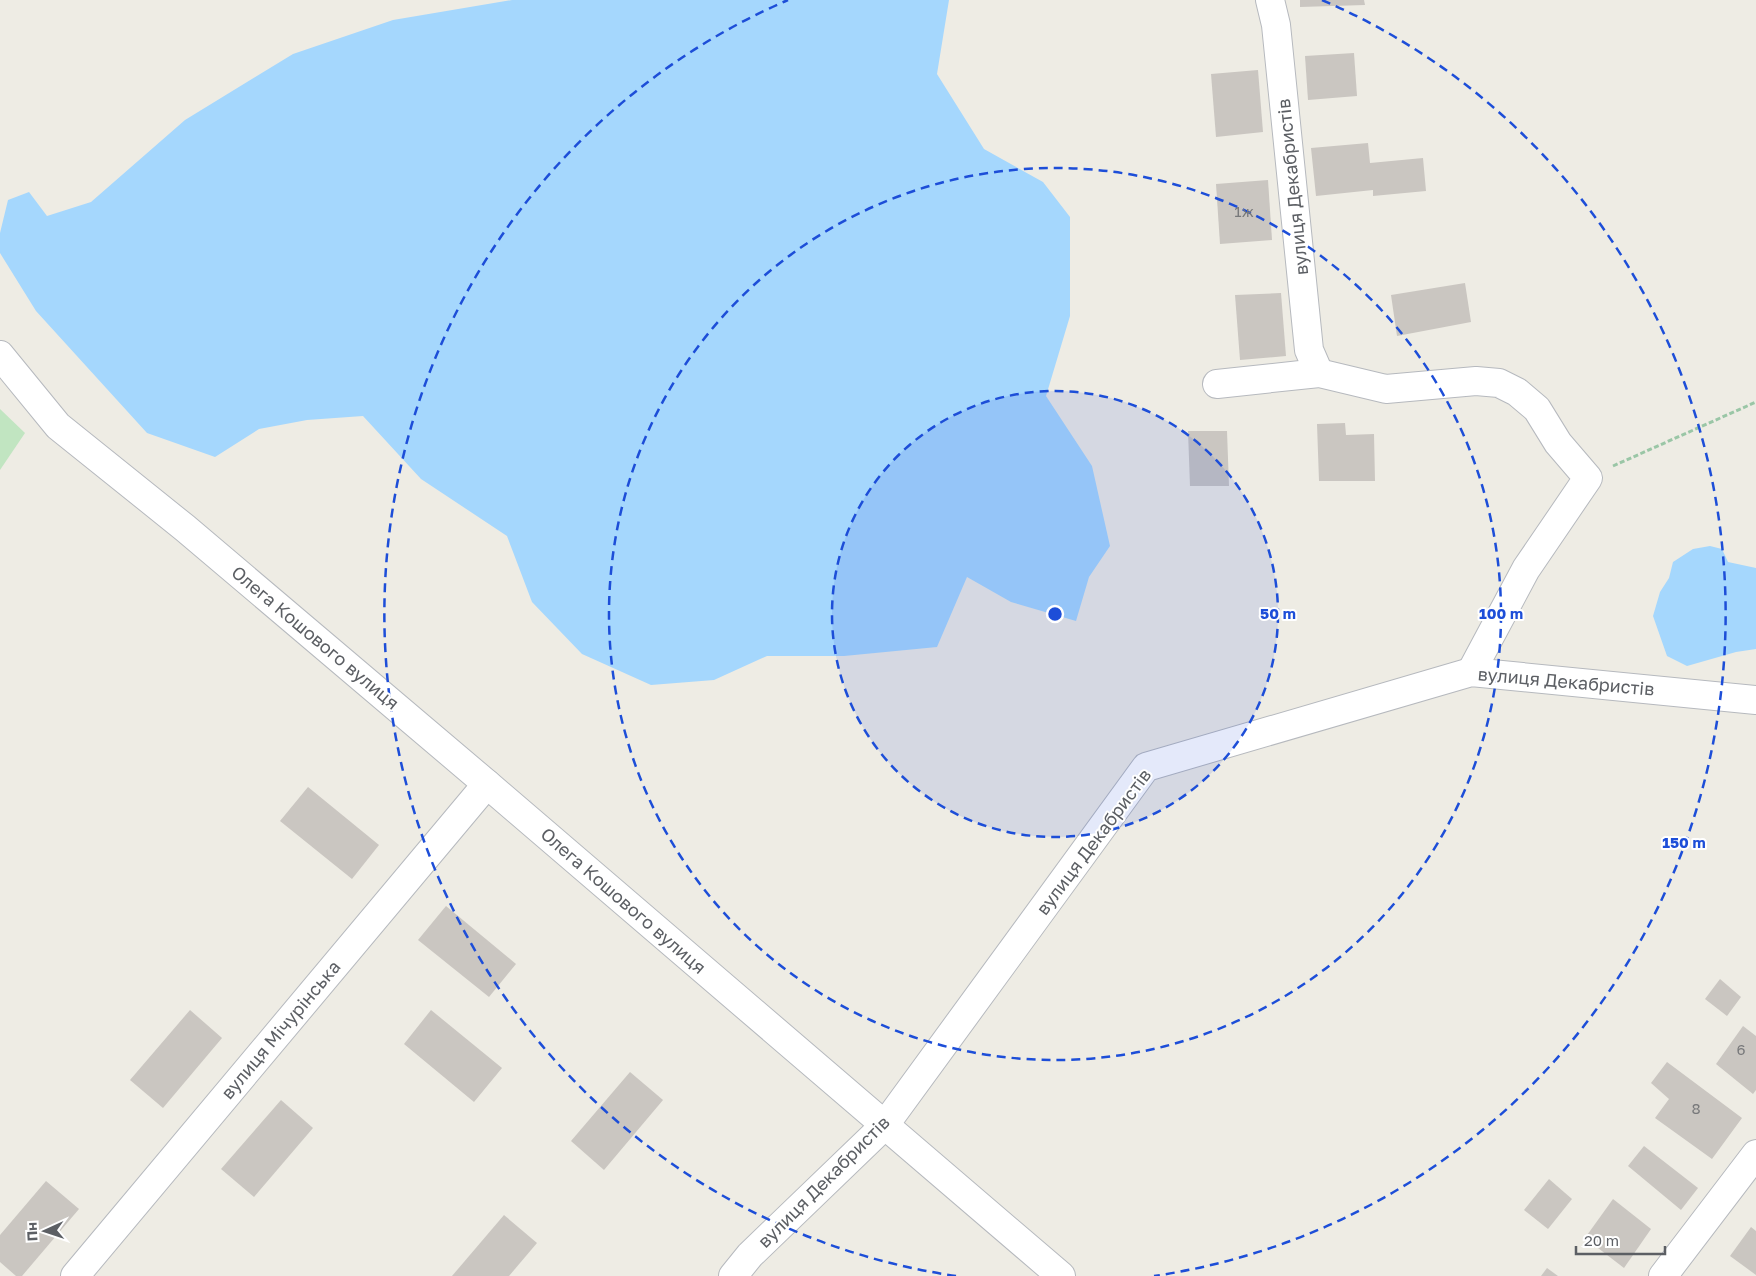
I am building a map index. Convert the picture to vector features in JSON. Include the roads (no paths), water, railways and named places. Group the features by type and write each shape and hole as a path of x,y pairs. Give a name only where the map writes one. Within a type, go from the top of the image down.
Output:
{"street":[{"name":"вулиця Декабристів","path":"1270,0 1276,25 1309,350 1319,373"},
{"name":"Олега Кошового вулиця","path":"0,355 58,426 185,528 1061,1276"},
{"path":"1217,384 1319,373 1386,389 1476,381 1499,383 1517,392 1537,409 1558,443 1588,478 1526,569 1471,672"},
{"name":"вулиця Декабристів","path":"733,1276 750,1255 884,1126 1146,767 1471,672 1756,700"},
{"name":"вулиця Мічурінська","path":"75,1276 486,784"},
{"path":"1663,1276 1756,1154"}],"water":[{"path":"512,0 949,0 937,74 984,149 1043,182 1070,217 1070,316 1046,396 1092,466 1110,546 1089,577 1076,621 1011,602 967,577 937,647 844,656 767,656 714,680 651,685 582,654 532,602 507,536 421,479 363,416 307,420 259,429 215,457 147,433 36,311 0,253 0,233 8,200 29,192 47,216 91,202 185,120 293,54 393,20"},
{"path":"1710,546 1722,549 1728,562 1756,568 1756,649 1736,652 1687,666 1667,656 1653,616 1660,592 1669,578 1673,562 1693,549"}]}
